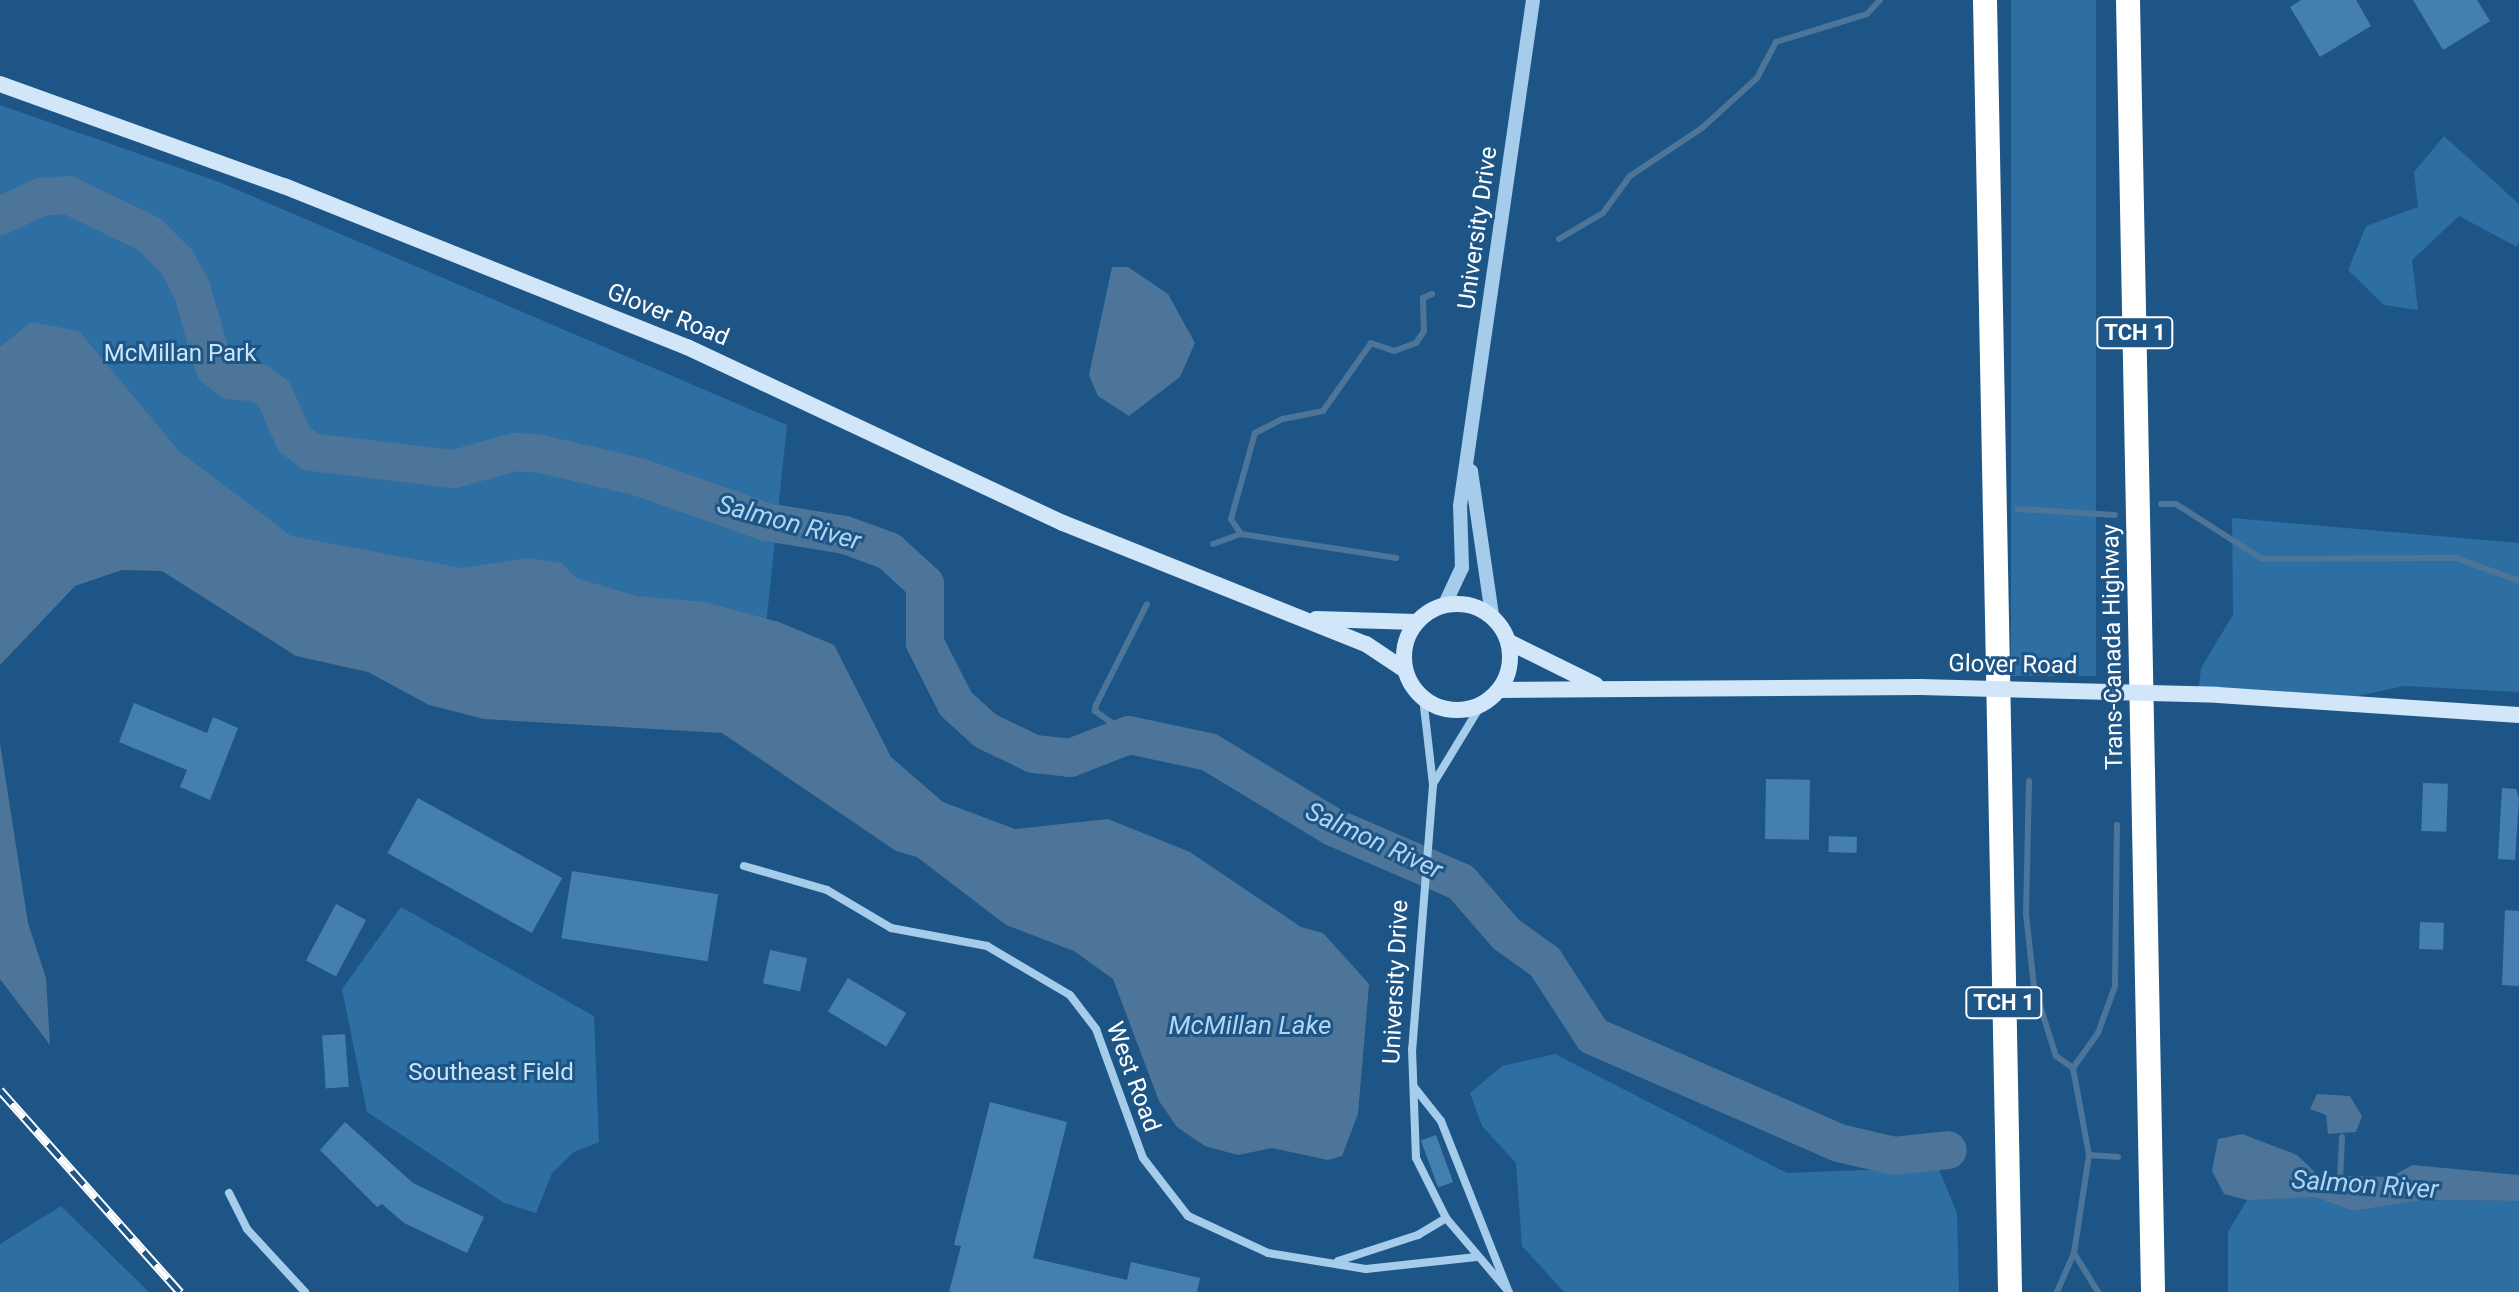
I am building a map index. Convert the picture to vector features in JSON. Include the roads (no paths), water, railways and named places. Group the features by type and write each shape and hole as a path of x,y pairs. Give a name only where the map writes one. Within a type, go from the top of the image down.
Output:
{"highway":[{"name":"TCH 1","path":"1985,0 2010,1292"},
{"name":"Trans-Canada Highway","path":"2128,0 2153,1292"}],"main road":[{"name":"Glover Road","path":"0,84 284,186 687,347 1063,523 1234,596 1307,618 1405,670"},
{"path":"1445,604 1469,605 1492,615 1509,642 1508,675 1500,690 1481,705 1451,710 1423,698 1405,670 1405,644 1416,622 1445,604"},
{"name":"Glover Road","path":"1307,618 1416,622"},
{"name":"Glover Road","path":"1509,642 1601,687"},
{"name":"Glover Road","path":"1500,690 1920,687 2218,695 2519,715"}],"street":[{"name":"University Drive","path":"1445,604 1460,578 1460,506 1469,463 1533,0"},
{"name":"University Drive","path":"1469,463 1492,615"},
{"name":"University Drive","path":"1412,1086 1441,1121 1509,1292 1476,1257 1446,1218 1416,1158 1412,1086 1433,789 1423,698"},
{"name":"University Drive","path":"1433,789 1481,705"},
{"name":"West Road","path":"744,866 827,890 891,928 987,946 1070,995 1096,1029 1143,1158 1188,1216 1268,1253 1337,1261 1366,1269 1476,1257"},
{"path":"229,1193 247,1229 305,1292"},
{"name":"West Road","path":"1337,1261 1418,1235 1446,1218"}],"water":[{"path":"1112,267 1128,267 1168,294 1195,343 1180,377 1129,416 1098,396 1089,375"},
{"name":"McMillan Lake","path":"31,322 79,331 180,452 291,536 462,568 528,558 562,563 576,578 637,596 705,602 779,622 834,645 891,757 943,802 1015,829 1108,819 1190,852 1301,927 1323,933 1369,984 1358,1114 1342,1156 1328,1160 1272,1148 1238,1155 1205,1146 1177,1127 1159,1101 1113,979 1074,951 1006,925 917,857 896,851 722,733 484,719 429,705 368,672 296,656 162,571 122,570 75,586 0,665 0,347"},
{"path":"0,743 28,923 46,978 50,1045 0,979"},
{"path":"2317,1094 2350,1096 2362,1116 2356,1132 2328,1134 2326,1115 2310,1109"},
{"path":"2242,1134 2297,1155 2318,1175 2391,1177 2412,1165 2519,1175 2519,1201 2423,1200 2353,1211 2314,1197 2247,1200 2224,1194 2212,1171 2218,1139"}],"waterway":[{"path":"1559,239 1603,213 1630,176 1702,128 1757,78 1776,42 1867,14 1880,0"},
{"name":"Salmon River","path":"0,216 41,197 68,195 149,234 177,262 192,290 214,367 230,380 259,383 274,394 294,439 311,452 454,469 515,452 541,454 639,477 766,522 845,535 889,551 925,584 925,643 956,704 986,731 1034,754 1070,758 1129,735 1209,752 1333,827 1461,882 1506,934 1545,962 1593,1036 1839,1143 1894,1156 1948,1150"},
{"path":"1213,544 1241,534 1231,519 1255,433 1283,419 1323,411 1371,343 1394,351 1416,343 1424,331 1423,298 1432,294"},
{"path":"2161,504 2176,504 2262,559 2456,558 2519,581"},
{"path":"2018,509 2115,515"},
{"path":"1241,534 1396,558"},
{"path":"1129,735 1095,711 1147,604"},
{"path":"2029,781 2026,914 2034,987 2056,1056 2073,1068 2089,1155 2074,1253 2057,1292"},
{"path":"2073,1068 2098,1033 2115,986 2117,825"},
{"path":"2340,1180 2342,1137"},
{"path":"2089,1155 2118,1157"},
{"path":"2074,1253 2098,1292"}],"railway":[{"path":"0,1090 180,1292"}],"park label":[{"name":"McMillan Park","path":"180,354"},
{"name":"Southeast Field","path":"491,1073"}]}
